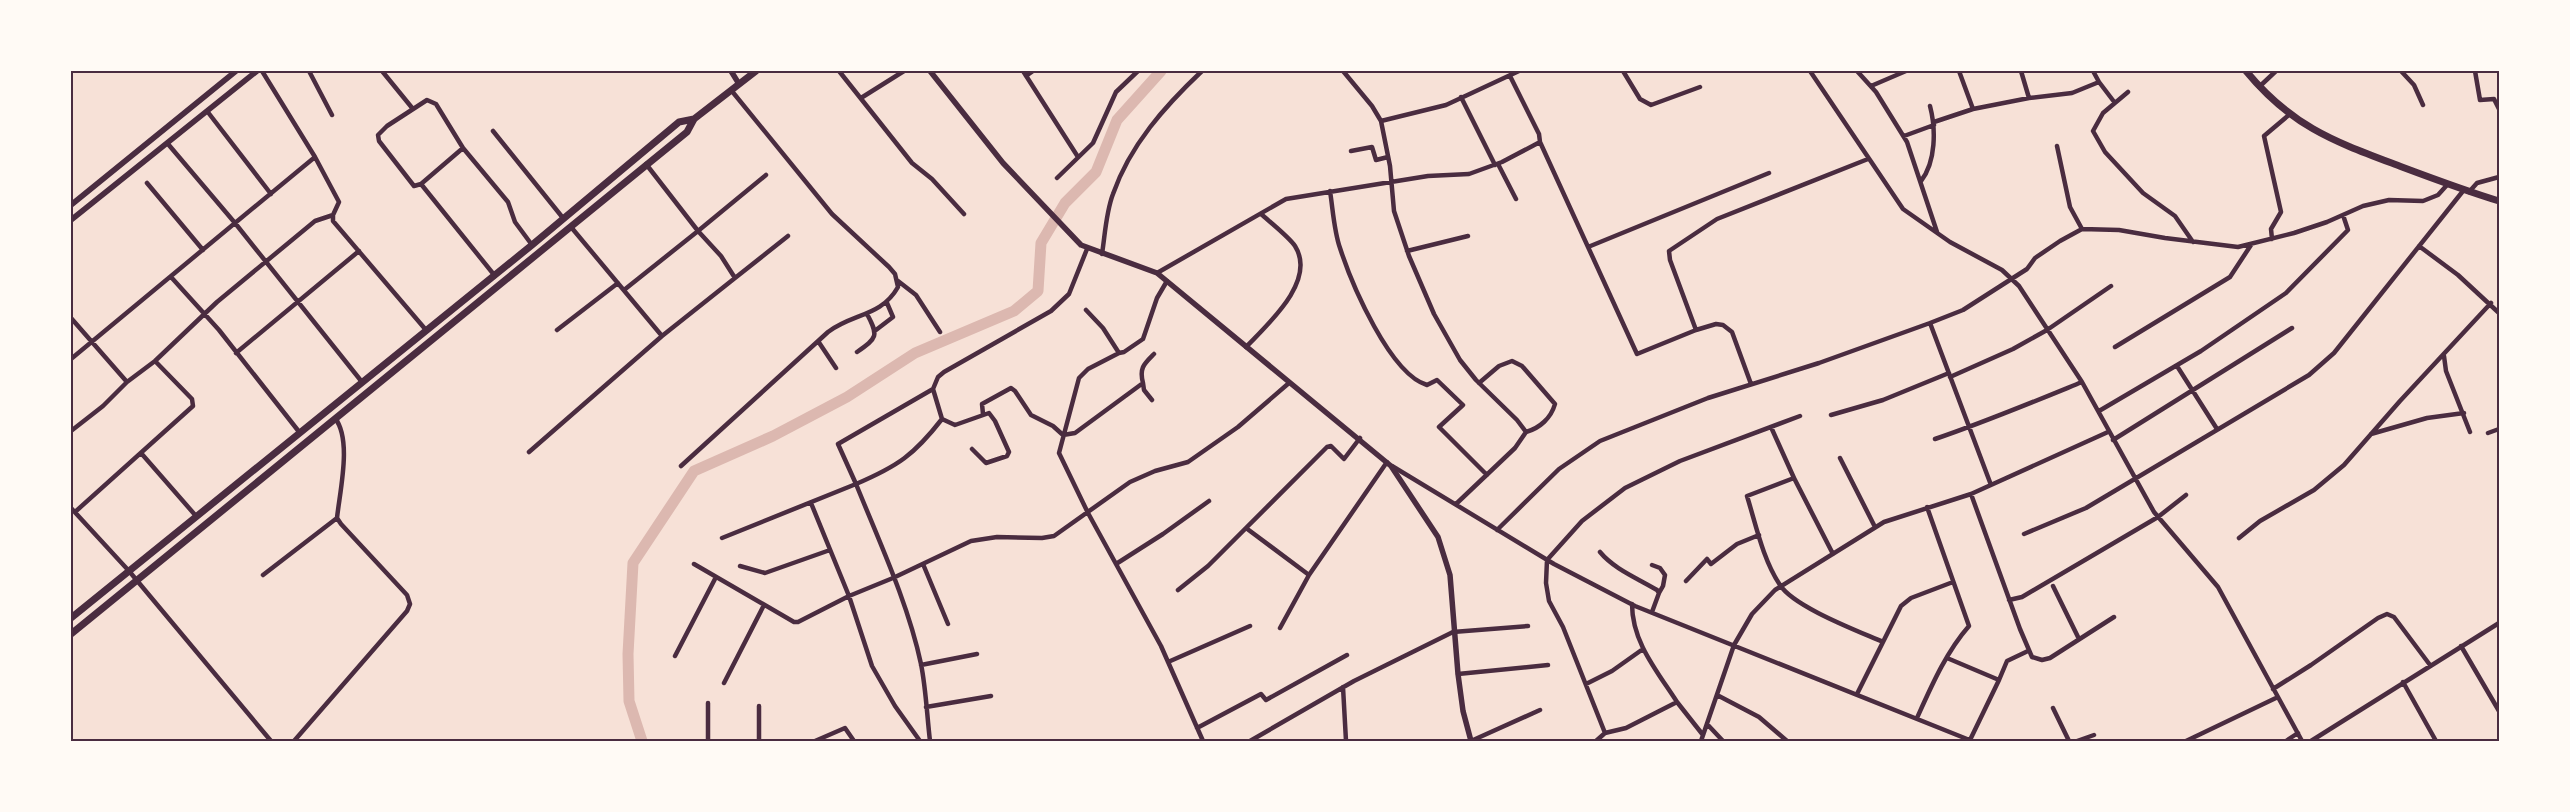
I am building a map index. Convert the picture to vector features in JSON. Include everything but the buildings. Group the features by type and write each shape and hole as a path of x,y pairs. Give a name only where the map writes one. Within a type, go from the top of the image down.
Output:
{"main road":[{"path":"71,634 687,132 694,119 756,71"},
{"path":"2246,71 2258,86 2290,114 2313,130 2338,143 2447,185 2499,201"},
{"path":"71,618 495,276 679,122 694,119"},
{"path":"379,368 387,377"}],"street":[{"path":"71,205 236,71"},
{"path":"71,220 257,71"},
{"path":"262,71 316,157 340,202 333,215 333,220 426,330"},
{"path":"308,71 332,115"},
{"path":"382,71 413,109"},
{"path":"731,71 739,84"},
{"path":"839,71 912,163 932,179 964,214"},
{"path":"861,98 904,71"},
{"path":"930,71 982,138 1039,202 1081,245 1102,254 1136,263 1157,273 1289,383 1360,438 1389,464 1547,560 1632,604 1971,740 2007,661 2028,651"},
{"path":"1033,71 1025,74 1078,158"},
{"path":"1057,178 1095,139 1116,92 1138,71"},
{"path":"1102,254 1112,195 1129,159 1149,127 1202,71"},
{"path":"1343,71 1381,120 1392,182 1394,211 1407,251 1434,314 1460,360 1479,383 1517,420 1526,432"},
{"path":"1381,120 1436,108 1519,71"},
{"path":"1622,71 1640,99 1651,105 1700,87"},
{"path":"1810,71 1903,209 1937,233 2013,278 2082,382 2099,411 2108,432 2158,518 2218,588 2302,741"},
{"path":"1858,71 1871,86 1904,136 1921,181 1937,233"},
{"path":"1871,86 1906,71"},
{"path":"1959,71 1973,108"},
{"path":"2021,71 2029,98"},
{"path":"2093,71 2115,103"},
{"path":"2258,86 2276,71"},
{"path":"2401,71 2414,85 2424,105"},
{"path":"2475,71 2480,100 2494,99 2499,109"},
{"path":"1510,76 1539,134 1540,142 1636,354 1696,330 1716,324 1723,325 1729,328 1751,384"},
{"path":"1904,136 1973,108 2029,98 2072,94 2099,82"},
{"path":"730,90 832,214 889,267 898,281 916,295 940,332"},
{"path":"2128,92 2096,122 2093,131 2098,143 2144,193 2175,216 2193,242"},
{"path":"1461,97 1516,199"},
{"path":"462,148 421,184 416,186 412,185 378,138 380,132 387,126 427,100 434,101 463,145 462,148 508,202 515,222 532,245"},
{"path":"1921,181 1930,170 1934,124 1930,106"},
{"path":"208,111 271,194"},
{"path":"2272,239 2271,229 2281,212 2264,136 2290,114"},
{"path":"493,131 563,218"},
{"path":"1157,273 1286,199 1392,182 1469,174 1496,164 1540,142"},
{"path":"168,144 362,382"},
{"path":"2057,146 2070,208 2082,229"},
{"path":"1351,151 1372,147 1376,160 1388,158"},
{"path":"71,359 316,157"},
{"path":"1696,330 1670,260 1669,250 1717,219 1868,159"},
{"path":"646,164 698,232 721,256 735,278"},
{"path":"1588,247 1769,173"},
{"path":"624,290 766,175"},
{"path":"2024,534 2086,508 2135,476 2309,375 2334,353 2419,246 2466,191 2477,183 2499,177"},
{"path":"146,182 203,250"},
{"path":"421,184 495,276"},
{"path":"1497,530 1559,469 1600,440 1708,398 1930,323 1963,310 2027,269 2035,258 2082,229 2119,230 2220,246 2251,245 2343,215 2363,206 2389,200 2423,201 2438,195 2447,185"},
{"path":"1330,191 1339,247 1379,335 1393,358 1419,382 1427,385 1437,380 1463,405 1440,427 1487,475"},
{"path":"1246,347 1285,304 1295,287 1301,269 1299,256 1294,245 1261,214"},
{"path":"71,431 103,406 127,382 156,361 204,314 315,221 333,215"},
{"path":"2099,411 2177,366 2286,293 2348,230 2343,215"},
{"path":"571,227 662,336"},
{"path":"529,452 662,336 788,236"},
{"path":"1407,251 1468,236"},
{"path":"2115,346 2230,277 2251,245"},
{"path":"2419,246 2458,275 2491,303 2499,313"},
{"path":"942,419 934,389 938,377 1052,311 1069,294 1087,249"},
{"path":"236,353 359,251"},
{"path":"171,277 204,314 300,433"},
{"path":"681,466 818,341 844,322 867,314 887,303 898,287 898,281"},
{"path":"1167,281 1158,298 1143,339 1124,352 1082,374 1059,453 1088,512 1168,662 1203,741"},
{"path":"557,330 618,283"},
{"path":"1831,415 1883,400 1950,376 2013,349 2048,330 2112,286"},
{"path":"857,352 872,341 876,330 893,317 887,303"},
{"path":"2239,538 2260,521 2314,490 2344,466 2491,303"},
{"path":"1086,310 1103,328 1119,353"},
{"path":"867,314 876,330"},
{"path":"71,318 127,382"},
{"path":"1930,323 1990,485"},
{"path":"2113,440 2292,328"},
{"path":"818,341 836,368"},
{"path":"1152,400 1144,390 1140,373 1142,367 1154,354"},
{"path":"2444,356 2446,371 2470,432"},
{"path":"156,361 192,399 193,406 73,510 137,580 271,741"},
{"path":"1456,504 1515,448 1526,432 1536,429 1552,413 1555,404 1522,366 1512,361 1499,366 1479,383"},
{"path":"2177,366 2217,429"},
{"path":"1935,439 1969,427 1990,416 2019,409 2082,382"},
{"path":"983,414 982,404 1010,388 1015,391 1030,416 1052,426 1063,435 1075,433 1143,383"},
{"path":"694,564 794,622 798,622 849,596 971,542 997,537 1042,538 1054,536 1130,482 1155,471 1188,462 1238,427 1289,383"},
{"path":"930,741 921,665 893,578 838,444 934,389"},
{"path":"942,419 955,425 989,413 995,420 1009,452 1006,456 986,463 972,449"},
{"path":"2371,434 2427,418 2464,413"},
{"path":"1605,733 1563,628 1549,601 1546,583 1547,560 1582,521 1625,488 1680,461 1800,416"},
{"path":"294,741 407,611 410,604 407,595 341,524 338,518 344,439 340,424 335,418"},
{"path":"722,538 885,471 918,449 942,419"},
{"path":"1771,427 1794,478 1833,554"},
{"path":"2488,433 2499,429"},
{"path":"1700,741 1734,644 1752,614 1780,586 1884,522 1971,494 2108,432"},
{"path":"1178,590 1208,566 1327,447 1332,446 1344,459 1360,438"},
{"path":"140,453 196,516"},
{"path":"1840,458 1875,527"},
{"path":"1280,628 1309,576 1389,464"},
{"path":"1389,464 1438,536 1450,575 1458,674 1463,712 1471,741 1540,710"},
{"path":"1794,478 1747,496 1759,534 1780,586 1813,610 1883,642"},
{"path":"1971,494 2028,651 2032,656 2042,660 2050,658 2114,617"},
{"path":"2009,600 2022,597 2158,518 2186,495"},
{"path":"1116,564 1163,534 1209,501"},
{"path":"811,503 849,596 875,672 895,706 920,741"},
{"path":"1918,718 1930,689 1947,658 1959,637 1969,626 1927,507"},
{"path":"263,575 338,518"},
{"path":"1246,528 1309,576"},
{"path":"1686,581 1707,559 1711,564 1737,544 1759,534"},
{"path":"740,566 765,573 830,550"},
{"path":"1600,552 1611,564 1624,570 1658,593"},
{"path":"923,564 948,624"},
{"path":"1652,565 1660,568 1665,575 1663,586 1658,593 1652,612"},
{"path":"675,656 716,577"},
{"path":"1857,694 1901,606 1911,598 1953,582"},
{"path":"2053,586 2080,639"},
{"path":"1632,604 1632,620 1643,649 1677,702 1703,735"},
{"path":"724,683 764,605"},
{"path":"2273,689 2378,618 2388,614 2394,617 2430,665"},
{"path":"2311,741 2430,665 2499,624"},
{"path":"1168,662 1250,626"},
{"path":"1250,741 1343,687 1454,632 1528,626"},
{"path":"2461,646 2499,711"},
{"path":"1586,684 1612,671 1643,649"},
{"path":"921,665 977,654"},
{"path":"1196,728 1261,694 1266,700 1347,655"},
{"path":"1947,658 1999,680"},
{"path":"1458,674 1548,665"},
{"path":"2403,682 2436,741"},
{"path":"1343,687 1346,741"},
{"path":"1717,695 1759,717 1787,741"},
{"path":"926,707 992,696"},
{"path":"2186,741 2278,697"},
{"path":"1597,740 1605,733 1626,728 1677,702"},
{"path":"708,703 708,741"},
{"path":"759,706 759,741"},
{"path":"2053,708 2069,741"},
{"path":"1706,724 1723,741"},
{"path":"815,741 845,728 854,741"},
{"path":"2286,741 2298,733"},
{"path":"2076,741 2094,735"}],"waterway":[{"path":"642,741 629,701 628,654 633,563 694,471 773,436 847,397 915,353 1014,311 1038,291 1041,243 1065,203 1096,172 1117,120 1161,71"}]}
